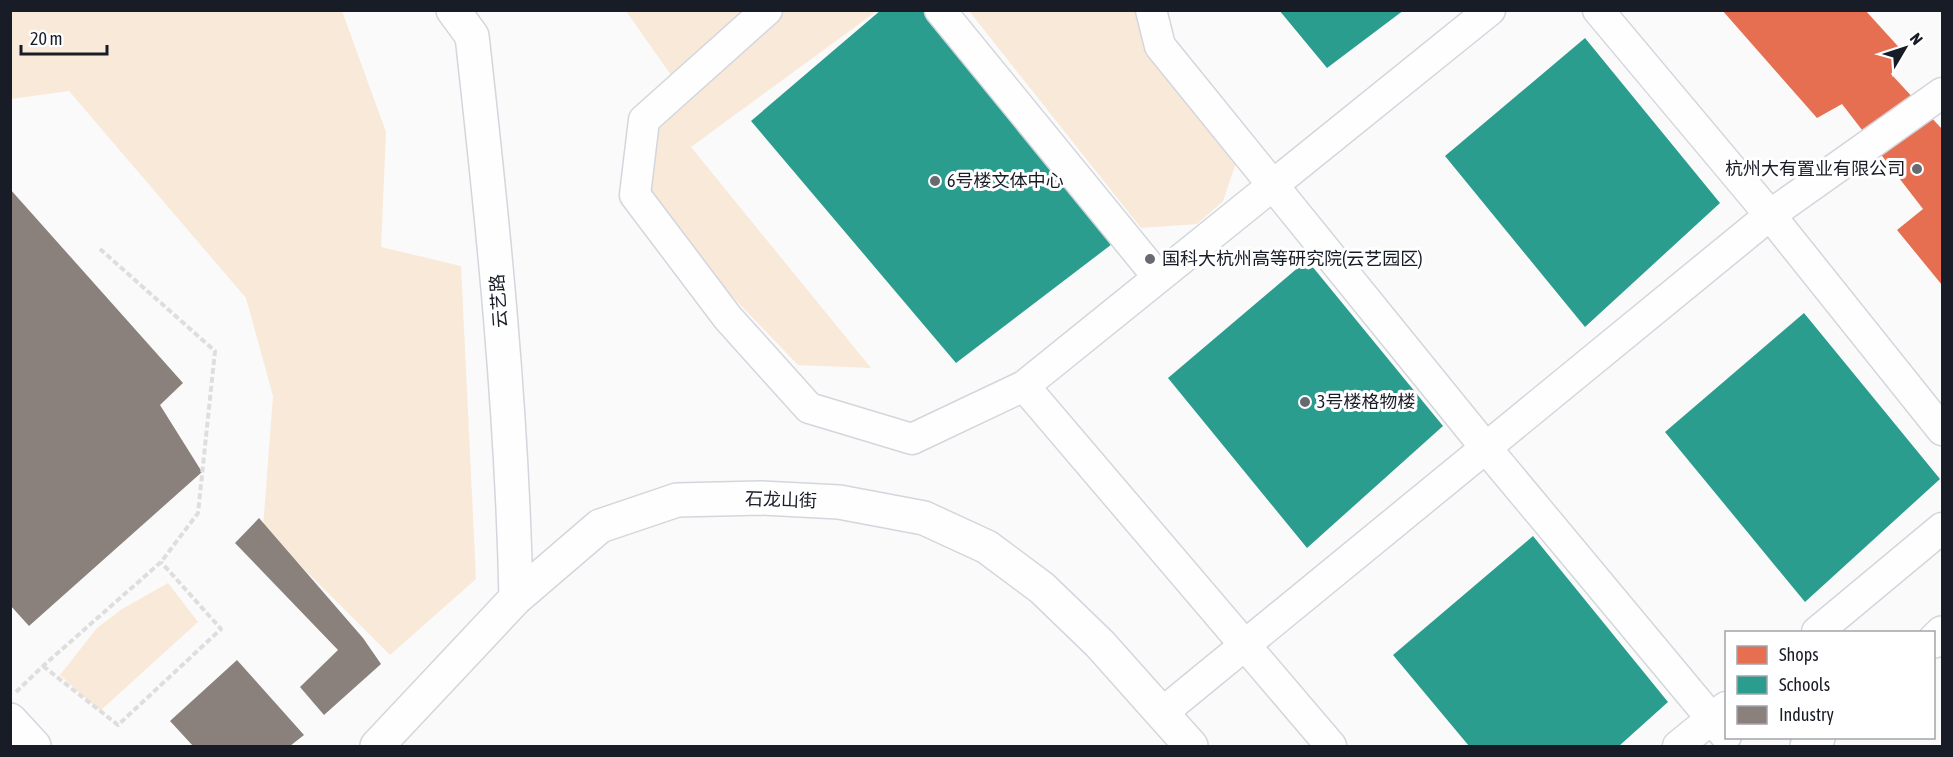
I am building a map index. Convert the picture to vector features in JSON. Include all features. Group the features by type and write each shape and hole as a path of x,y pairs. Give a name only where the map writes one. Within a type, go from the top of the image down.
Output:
{"street":[{"name":"云艺路","path":"453,10 472,36 493,226 514,506 516,598"},
{"path":"767,10 644,120 635,195 729,318 809,408 912,440 1024,386 1490,10"},
{"path":"940,10 1158,277"},
{"path":"1151,10 1160,46 1486,448 1723,725 1678,747"},
{"path":"1598,10 1770,215 1942,430"},
{"path":"1162,713 1770,215 1942,93"},
{"path":"1024,386 1332,747"},
{"name":"石龙山街","path":"377,747 516,598 600,526 676,500 761,498 839,502 924,518 987,548 1042,588 1100,644 1191,747"},
{"path":"1819,631 1942,528"},
{"path":"10,720 34,747"}],"path":[{"path":"10,697 160,562 198,513 215,351 100,249"},
{"path":"43,666 118,725 221,629 160,562"}],"shaded area":[{"path":"10,11 342,11 386,132 381,247 461,266 476,579 390,655 263,528 273,396 246,298 69,91 11,99"},
{"path":"626,11 877,11 691,147 871,368 798,365 635,195 644,120 671,75"},
{"path":"969,11 1136,11 1149,48 1236,163 1223,201 1197,224 1141,228"},
{"path":"168,583 198,622 100,711 60,675 97,628 122,609"}],"building: Shops":[{"name":"杭州大有置业有限公司","path":"1722,10 1865,10 1905,54 1891,74 1942,129 1942,285 1897,230 1923,209 1842,104 1817,118"}],"building: Schools":[{"name":"6号楼文体中心","path":"881,10 928,10 1116,241 956,363 751,121"},
{"path":"1279,10 1404,10 1327,68"},
{"path":"1585,38 1720,203 1585,327 1445,156"},
{"name":"3号楼格物楼","path":"1307,260 1443,426 1307,548 1168,378"},
{"path":"1804,313 1940,479 1805,602 1665,432"},
{"path":"1533,536 1668,702 1619,746 1469,746 1393,655"}],"building: Industry":[{"path":"10,189 183,383 160,405 202,472 29,626 10,605"},
{"path":"259,518 363,638 381,664 324,715 300,687 338,650 235,543"},
{"path":"237,660 304,735 290,746 193,746 170,721"}],"place":[{"name":"杭州大有置业有限公司","path":"1917,169"},
{"name":"6号楼文体中心","path":"935,181"},
{"name":"国科大杭州高等研究院(云艺园区)","path":"1150,259"},
{"name":"3号楼格物楼","path":"1305,402"}]}
